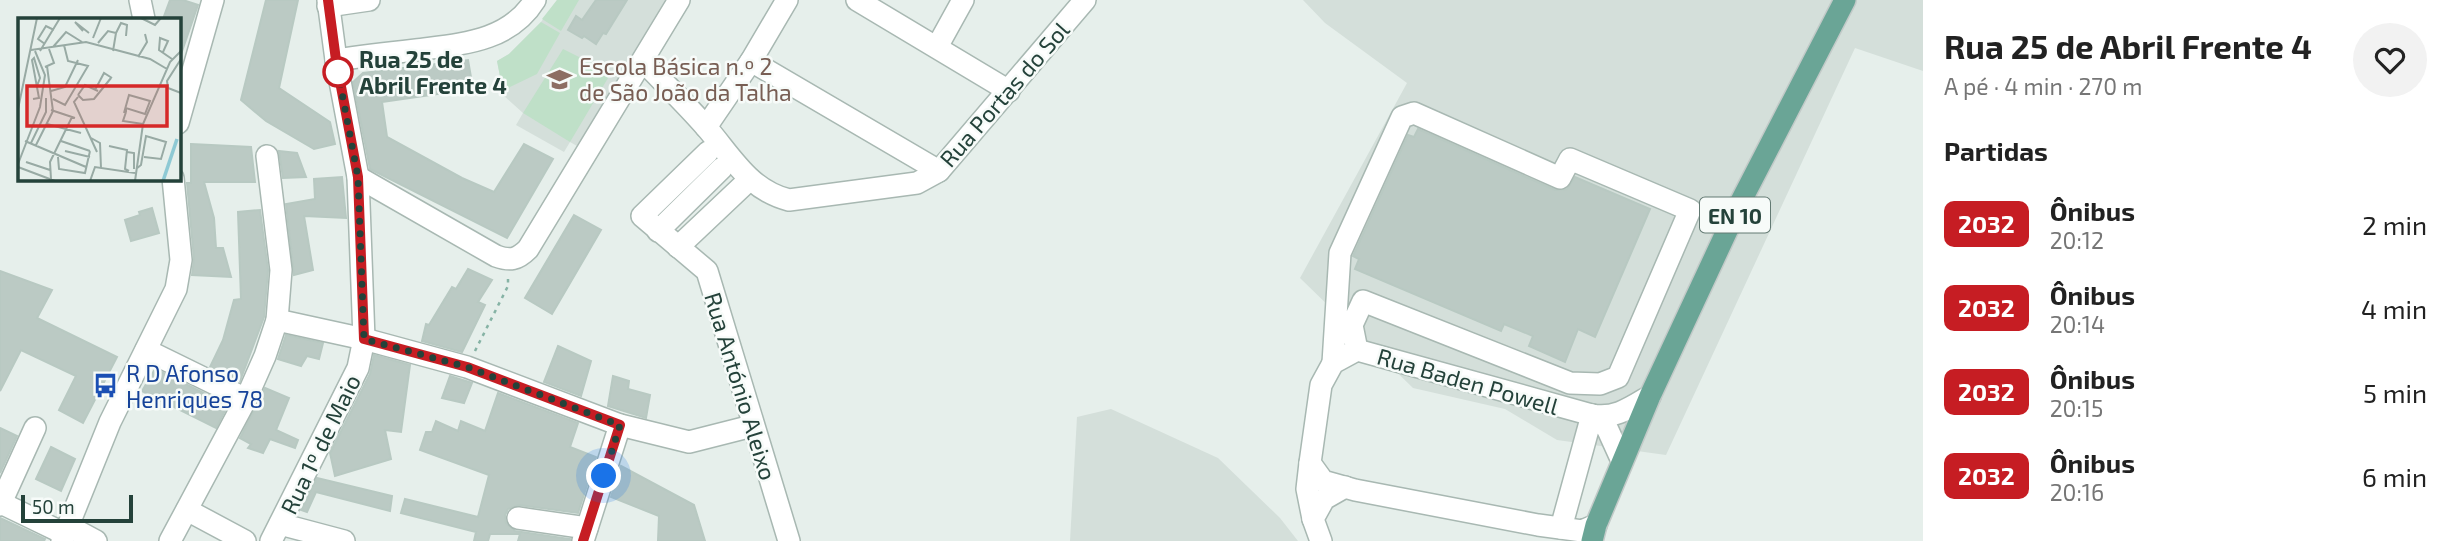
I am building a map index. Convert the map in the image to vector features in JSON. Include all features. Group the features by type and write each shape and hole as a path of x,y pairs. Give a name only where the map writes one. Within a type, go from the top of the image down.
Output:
{"main road":[{"name":"EN 10","path":"1594,533 1633,434 1739,205 1845,0"}],"street":[{"path":"140,0 144,18"},
{"path":"180,116 213,0"},
{"path":"328,3 369,0"},
{"path":"336,60 477,42 500,33 526,13 535,0"},
{"path":"358,177 496,256 508,260 519,258 528,249 679,0"},
{"path":"706,127 751,61 787,0"},
{"path":"857,0 1009,91"},
{"path":"937,47 963,0"},
{"name":"Rua Portas do Sol","path":"643,61 706,127 750,179 771,195 789,200 917,183 939,171 1085,0"},
{"name":"Rua 1º de Maio","path":"276,532 358,368 364,339 358,177 328,3"},
{"path":"751,61 939,171"},
{"path":"1321,541 1307,489 1321,386 1333,363 1340,253 1402,117 1414,113 1560,178 1570,159 1690,210 1618,377 1600,384 1570,383 1363,301 1352,325 1357,349"},
{"path":"170,541 246,399 277,320 281,270 267,156"},
{"name":"Rua António Aleixo","path":"658,231 715,160 642,216 658,231 707,271 789,541"},
{"path":"678,247 750,179"},
{"path":"65,534 110,422 176,289 181,260 173,180"},
{"path":"277,320 364,339 467,367 620,425 689,442 752,426"},
{"name":"Rua Baden Powell","path":"1333,363 1357,349 1607,418 1650,396"},
{"path":"146,350 246,399"},
{"path":"1558,535 1592,415 1607,428 1622,461"},
{"path":"518,518 585,534 620,425"},
{"path":"36,428 1,504 65,534 96,541"},
{"path":"1310,463 1323,481 1345,487 1538,525 1558,535 1582,531 1594,533"},
{"path":"1313,519 1325,499 1345,487"},
{"path":"187,510 245,541"},
{"path":"276,532 344,541"}],"path":[{"path":"467,367 508,286 508,260"}],"shaded area":[{"name":"Escola Básica n.º 2 de São João da Talha","path":"557,0 665,0 577,146 570,142 564,152 516,125 523,113 504,96 497,61 509,54 541,22"},
{"path":"1303,0 1923,0 1923,71 1855,48 1666,455 1557,440 1505,409 1413,388 1300,278 1407,83 1325,23"},
{"path":"1111,409 1218,458 1280,518 1298,541 1070,541 1077,417"}],"green space":[{"path":"557,0 579,0 561,31 542,19"},
{"path":"541,22 560,33 537,74 510,87 504,97 497,61 509,54"},
{"path":"563,49 611,73 570,142 523,113"}],"building":[{"path":"170,0 183,0 198,5 180,57 180,18 163,18"},
{"path":"266,0 298,0 279,88 330,122 335,144 314,149 266,121 241,100"},
{"path":"596,0 627,0 606,34 603,33 596,44 568,30 576,16 582,20"},
{"path":"468,60 473,89 382,102 387,137 462,178 494,192 524,144 553,159 507,238 370,169 353,82 363,73"},
{"path":"1418,129 1555,190 1567,189 1575,177 1650,209 1595,337 1578,329 1565,362 1529,346 1533,336 1504,324 1501,331 1355,269 1359,259 1353,256 1408,135 1414,137"},
{"path":"191,144 251,147 255,182 204,182 214,218 216,248 223,248 231,277 192,275 194,259 187,183 191,183"},
{"path":"279,151 297,153 306,177 283,178"},
{"path":"342,177 346,218 304,216 313,270 294,275 286,204 315,199 314,179"},
{"path":"152,208 159,233 131,241 125,220"},
{"path":"260,210 268,270 264,317 240,381 210,367 223,340 234,300 241,299 238,212"},
{"path":"574,215 601,230 552,314 525,298"},
{"path":"468,269 492,280 478,302 485,305 462,352 422,341 426,324 429,325 452,287 456,289"},
{"path":"0,271 52,290 37,318 117,357 83,423 59,410 76,376 21,350 0,391"},
{"path":"286,335 323,343 319,359 307,356 301,366 278,359"},
{"path":"558,346 591,361 581,396 544,382"},
{"path":"374,355 410,365 401,432 385,430 391,459 335,476 330,453 370,374"},
{"path":"155,369 228,405 216,428 142,391"},
{"path":"450,376 472,383 464,403 442,398"},
{"path":"613,376 629,381 628,389 650,395 646,418 608,406"},
{"path":"265,388 289,398 276,430 298,440 295,448 270,439 263,453 248,448 251,444 240,438"},
{"path":"498,393 578,423 570,447 596,457 578,513 519,505 508,509 505,515 506,523 515,531 570,541 518,541 520,534 490,534 488,541 474,541 476,532 401,513 405,499 478,517 489,475 420,450 426,432 432,432 436,421 458,431 461,421 485,431"},
{"path":"0,428 17,436 0,473"},
{"path":"51,447 75,459 61,491 36,479"},
{"path":"621,466 694,505 705,541 658,541 659,516 611,497"},
{"path":"317,478 392,496 390,511 316,492 307,512 301,510"},
{"path":"0,518 45,539 0,541"}],"bus line":[{"name":"2032","path":"328,0 336,60 358,177 364,339 467,367 620,425 583,541"}],"place":[{"name":"Rua 25 de Abril Frente 4","path":"338,72"},
{"name":"Escola Básica n.º 2 de São João da Talha","path":"559,79"},
{"name":"R D Afonso Henriques 78","path":"106,386"}],"route":[{"path":"338,72 358,177 364,339 467,367 620,425 604,476"}]}
